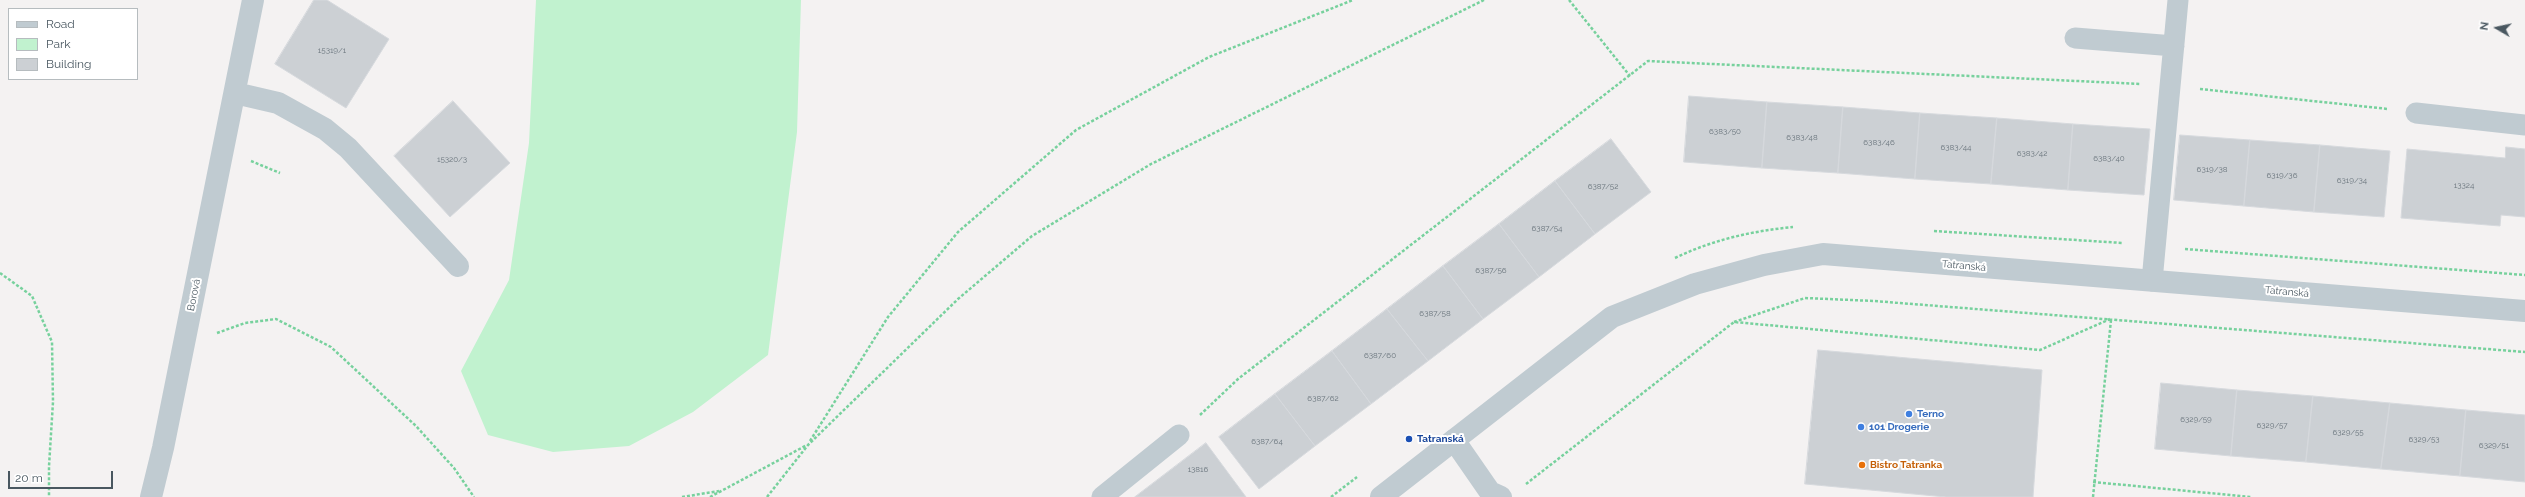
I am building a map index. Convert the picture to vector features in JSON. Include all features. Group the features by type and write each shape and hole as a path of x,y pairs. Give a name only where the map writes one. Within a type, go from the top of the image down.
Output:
{"street":[{"name":"Borová","path":"151,497 253,0"},
{"path":"235,93 278,104 325,129 348,148 458,266"},
{"name":"Tatranská","path":"1381,497 1612,318 1695,284 1764,265 1823,254 2525,311"},
{"path":"1454,440 1490,492 1501,497"}],"lane":[{"path":"2152,281 2178,0"},
{"path":"2075,38 2174,46"},
{"path":"2416,113 2525,125"},
{"path":"1102,497 1179,435"}],"path":[{"path":"767,497 808,445 888,317 958,232 1076,130 1208,57 1353,0"},
{"path":"710,497 808,445 958,299 1032,236 1151,164 1484,0"},
{"path":"1569,0 1630,76"},
{"path":"1179,435 1238,379 1648,61 2171,85 2416,113"},
{"path":"246,159 280,173"},
{"path":"2184,249 2525,275"},
{"path":"0,273 32,296 52,342 53,402 49,466 49,497"},
{"path":"1522,487 1734,322 1805,298 1874,301 2525,352"},
{"path":"211,334 245,323 276,319 331,347 416,426 454,468 474,497"},
{"path":"1734,322 2040,350 2111,319"},
{"path":"2093,497 2093,482 2111,319"},
{"path":"2093,482 2251,497"},
{"path":"682,497 722,491"}],"green space":[{"path":"536,0 801,0 797,132 768,355 693,412 629,446 553,452 488,435 461,371 509,280 529,143"}],"building":[{"path":"314,0 327,0 389,39 346,108 275,64"},
{"path":"1689,96 1767,102 1762,168 1684,162"},
{"path":"453,101 510,163 450,217 394,156"},
{"path":"1767,102 1843,107 1838,173 1762,168"},
{"path":"1843,107 1920,113 1915,179 1838,173"},
{"path":"1920,113 1997,118 1991,184 1915,179"},
{"path":"1997,118 2073,124 2068,190 1991,184"},
{"path":"2073,124 2150,129 2144,195 2068,190"},
{"path":"2180,135 2250,140 2244,206 2174,200"},
{"path":"1611,139 1651,192 1595,234 1555,181"},
{"path":"2250,140 2320,145 2314,212 2244,206"},
{"path":"2320,145 2390,151 2384,217 2314,212"},
{"path":"2506,147 2525,149 2525,217 2501,215 2500,226 2401,218 2407,149 2505,158"},
{"path":"1555,181 1595,234 1539,277 1499,224"},
{"path":"1499,224 1539,277 1483,319 1443,266"},
{"path":"1443,266 1483,319 1428,361 1387,309"},
{"path":"1387,309 1428,361 1371,404 1332,351"},
{"path":"1818,350 2042,370 2033,497 1946,497 1805,484"},
{"path":"1332,351 1371,404 1315,446 1275,394"},
{"path":"2161,383 2237,390 2231,456 2155,449"},
{"path":"2237,390 2313,396 2306,462 2231,456"},
{"path":"1275,394 1315,446 1259,489 1219,437"},
{"path":"2313,396 2390,403 2381,469 2306,462"},
{"path":"2390,403 2466,410 2460,476 2381,469"},
{"path":"2466,410 2525,415 2525,482 2460,476"},
{"path":"1206,443 1246,497 1135,497"}],"place":[{"name":"Terno","path":"1909,414"},
{"name":"101 Drogerie","path":"1861,427"},
{"name":"Tatranská","path":"1409,439"},
{"name":"Bistro Tatranka","path":"1862,465"}]}
